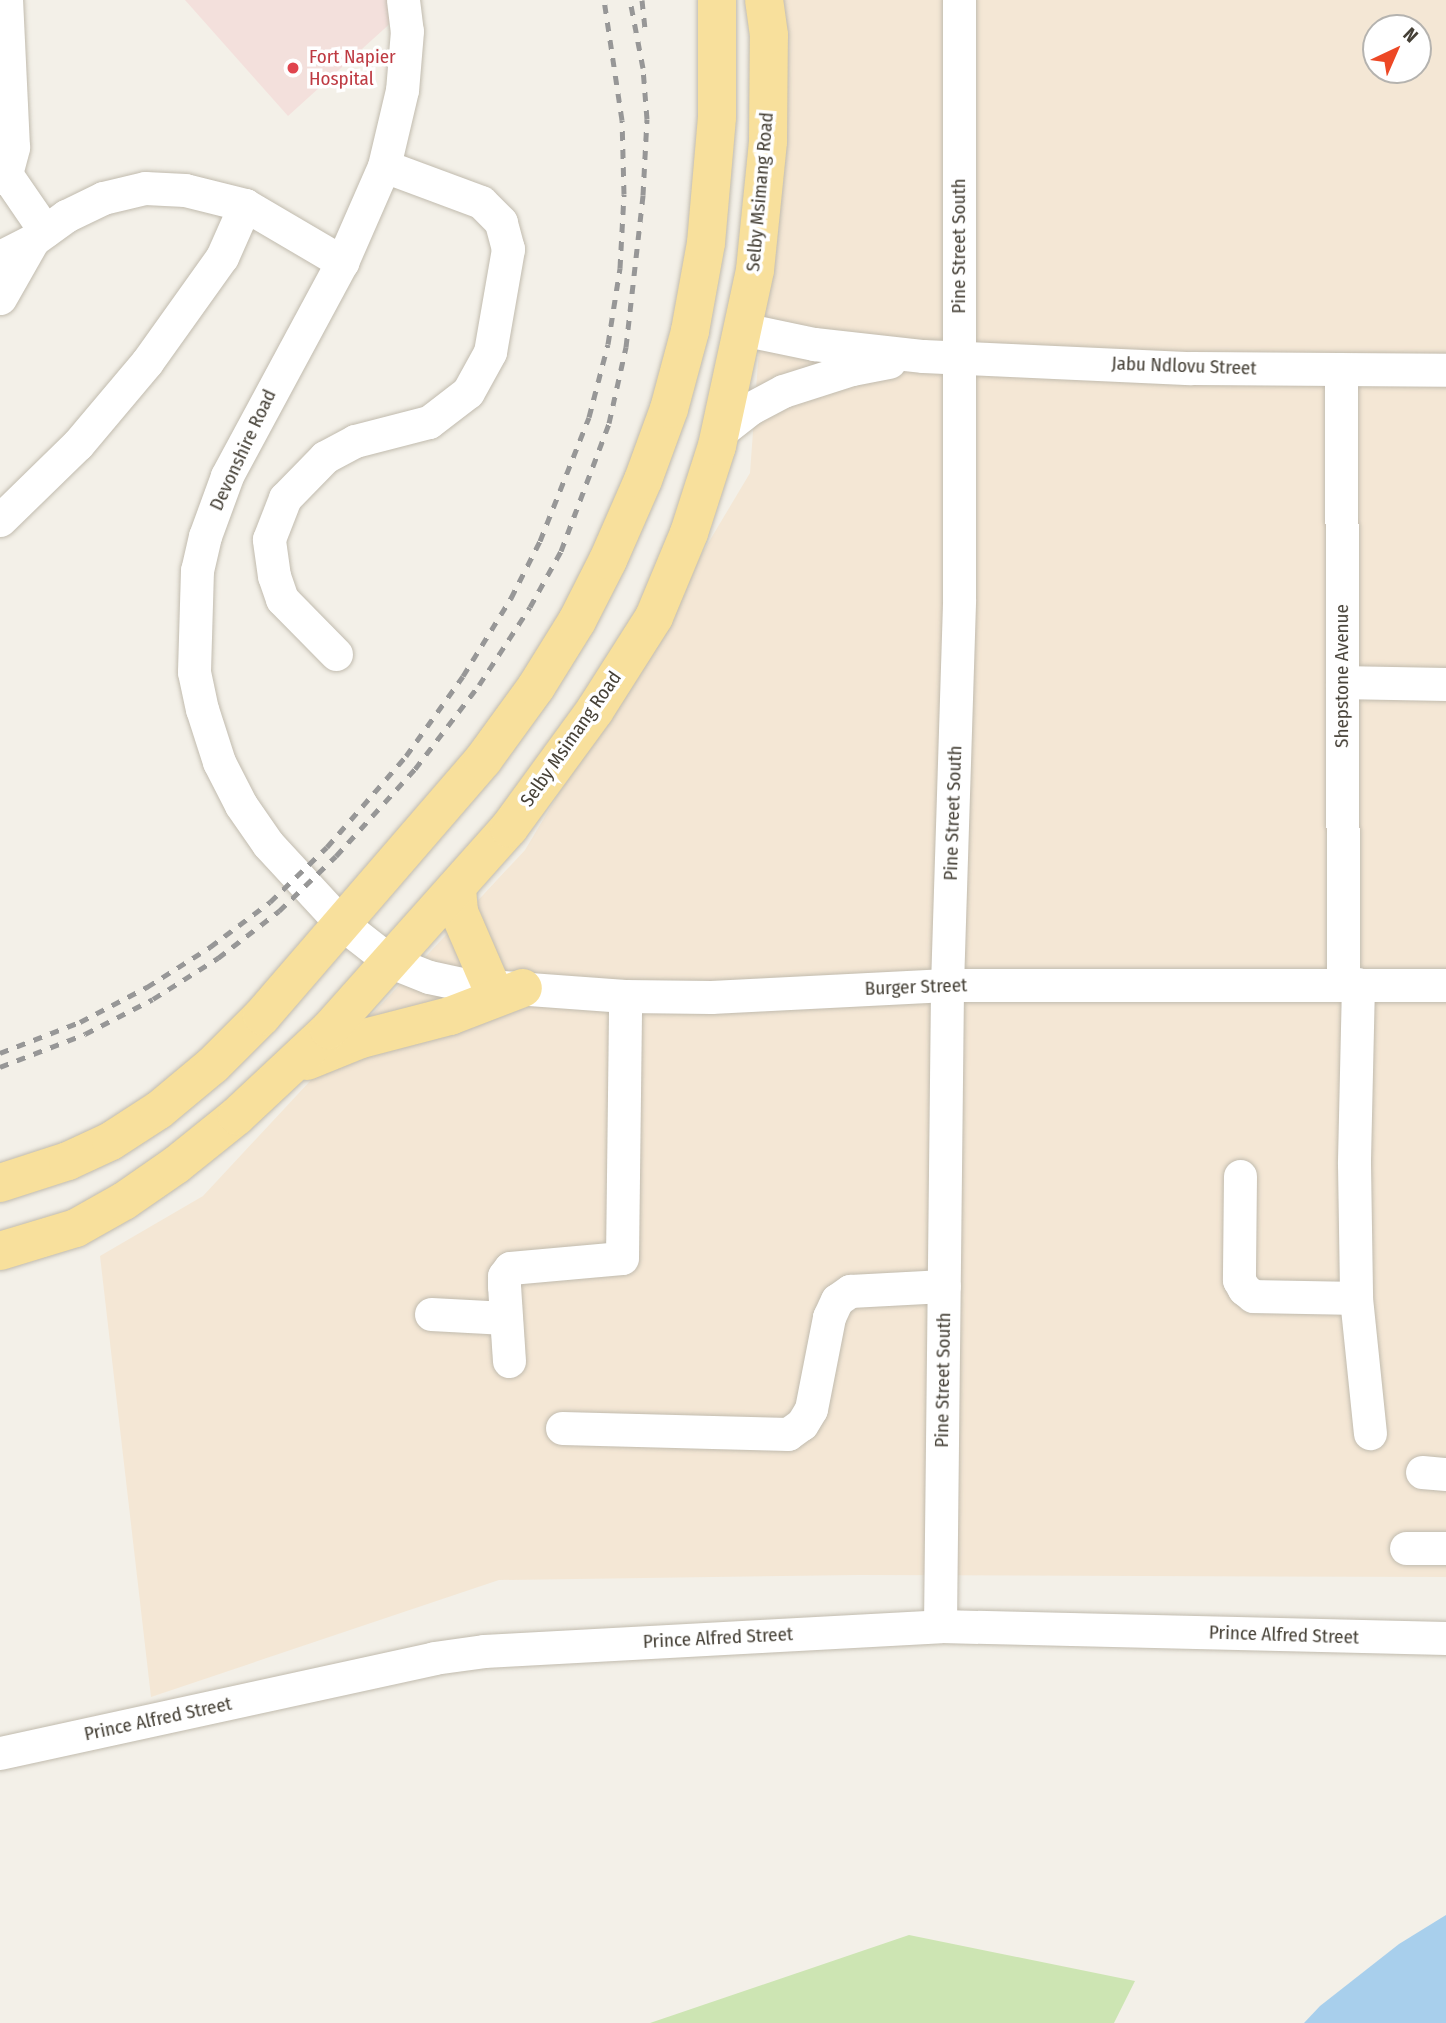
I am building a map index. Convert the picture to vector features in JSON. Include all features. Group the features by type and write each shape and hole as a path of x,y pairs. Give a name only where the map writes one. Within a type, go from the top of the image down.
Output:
{"main road":[{"path":"0,1184 68,1161 111,1141 159,1110 213,1065 262,1016 483,760 536,687 608,560 643,480 669,409 690,331 706,243 718,117 717,0"},
{"name":"Selby Msimang Road","path":"0,1251 76,1228 124,1201 176,1165 237,1116 329,1030 509,828 595,710 654,617 689,533 720,432 755,270 768,141 769,35 764,0"},
{"path":"286,1070 361,1039 450,1016 507,987 459,912 457,889"}],"street":[{"path":"6,0 13,147 3,176 39,235"},
{"name":"Devonshire Road","path":"391,962 341,923 268,844 241,805 219,762 202,709 194,672 194,629 197,570 205,536 227,476 342,262 384,166 402,90 407,32 403,0"},
{"name":"Pine Street South","path":"940,1626 947,985 959,598 959,0"},
{"path":"336,654 282,599 274,576 270,539 285,498 325,457 355,441 429,422 450,409 468,392 490,352 508,249 501,222 481,202 384,166"},
{"path":"0,257 103,198 145,188 185,190 246,205 342,262"},
{"path":"0,520 53,471 147,362 222,257 246,205"},
{"path":"0,299 39,235"},
{"name":"Jabu Ndlovu Street","path":"742,329 814,344 923,356 1191,368 1446,370"},
{"name":"Jabu Ndlovu Street","path":"720,432 751,408 792,388 852,369 923,356"},
{"name":"Shepstone Avenue","path":"1341,369 1342,682 1351,984 1356,1298 1370,1433"},
{"path":"1342,682 1446,684"},
{"name":"Burger Street","path":"391,962 450,983 625,996 711,997 947,985 1446,985"},
{"path":"509,1361 504,1276 510,1268 622,1258 625,996"},
{"path":"1240,1176 1239,1280 1244,1289 1253,1296 1356,1298"},
{"path":"562,1428 788,1434 802,1424 811,1409 829,1317 837,1300 850,1291 944,1286"},
{"path":"430,1314 506,1318"},
{"path":"1406,1548 1446,1548"},
{"name":"Prince Alfred Street","path":"0,1753 459,1654 940,1626 1446,1638"}],"shaded area":[{"name":"Fort Napier Hospital","path":"185,0 388,0 394,20 288,116"},
{"path":"769,0 1446,0 1446,1577 859,1575 499,1580 151,1697 100,1256 203,1196 525,850 750,473 779,72"}],"green space":[{"path":"909,1935 1135,1981 1114,2023 650,2023"}],"water":[{"path":"1446,1915 1446,2023 1304,2023 1320,2006 1399,1944"}],"railway":[{"path":"0,1053 80,1022 147,987 210,947 270,902 327,847 406,756 463,676 511,598 540,541 589,417 608,344 620,268 624,194 622,120 604,0"},
{"path":"0,1067 85,1034 153,999 218,958 279,911 336,856 415,769 479,685 530,607 561,551 609,423 626,347 643,195 647,119 643,68 630,0"},
{"path":"642,0 645,28"}],"place":[{"name":"Fort Napier Hospital","path":"293,68"}]}
